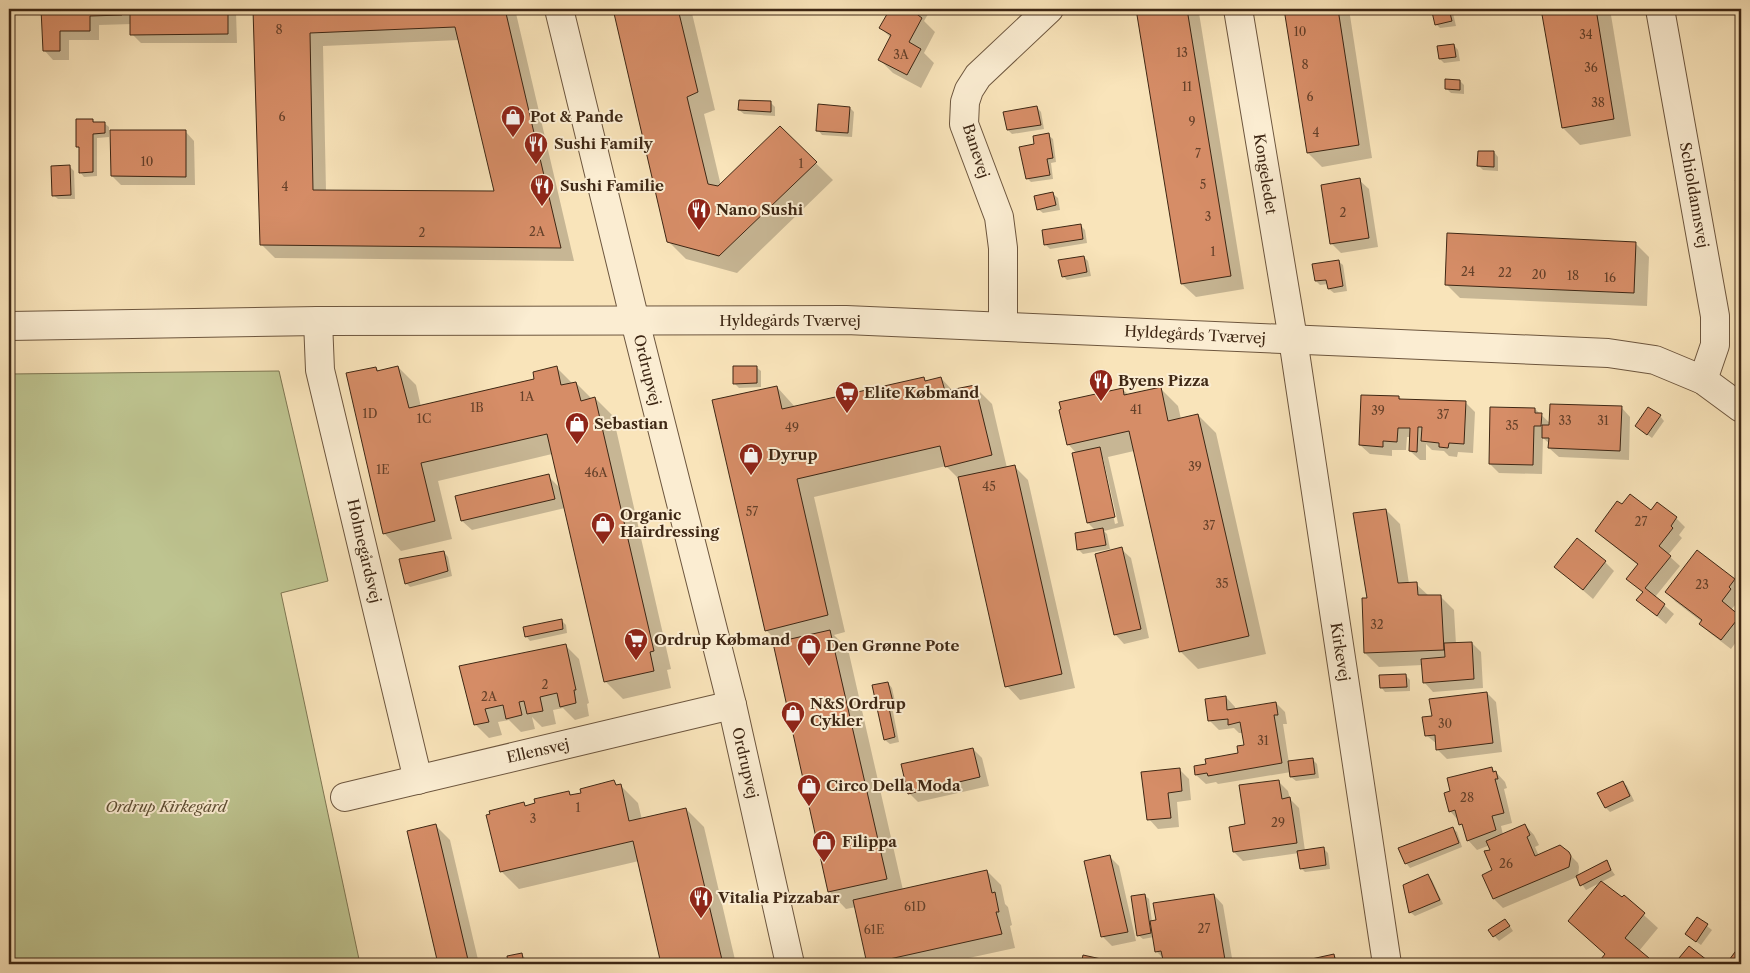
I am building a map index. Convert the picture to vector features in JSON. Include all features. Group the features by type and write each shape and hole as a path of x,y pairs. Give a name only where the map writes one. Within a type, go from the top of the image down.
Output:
{"street":[{"name":"Ordrupvej","path":"559,9 635,321 732,705 790,964"},
{"name":"Banevej","path":"1003,325 1003,248 998,217 964,124 965,102 969,90 978,76 1049,9"},
{"name":"Kongeledet","path":"1238,9 1292,339"},
{"name":"Schioldannsvej","path":"1660,9 1715,316 1715,345 1703,380"},
{"name":"Hyldegårds Tværvej","path":"635,321 846,320 1003,325 1608,353 1655,360 1703,380 1741,408"},
{"path":"9,326 318,321 635,321"},
{"name":"Holmegårdsvej","path":"318,321 320,370 418,780"},
{"name":"Kirkevej","path":"1292,339 1387,964"},
{"name":"Ellensvej","path":"345,798 732,705"}],"green space":[{"name":"Ordrup Kirkegård","path":"279,371 328,581 281,593 360,964 9,964 9,374"}],"building":[{"path":"41,9 122,9 122,15 90,16 90,31 60,31 60,51 43,51"},
{"path":"130,9 228,9 228,34 130,35"},
{"path":"253,9 505,9 561,248 260,245","holes":["455,27 494,191 313,190 310,33"]},
{"path":"613,9 678,9 698,92 687,97 708,184 718,186 780,126 817,162 719,256 667,242"},
{"path":"890,9 910,9 922,18 909,42 921,49 907,75 878,60 891,35 879,28"},
{"path":"1136,9 1187,9 1231,276 1181,284"},
{"path":"1284,9 1338,9 1359,145 1307,153"},
{"path":"1430,9 1449,9 1452,21 1435,25"},
{"path":"1541,9 1596,9 1614,119 1562,128"},
{"path":"1454,44 1456,57 1439,59 1437,46"},
{"path":"1445,79 1460,80 1460,90 1445,89"},
{"path":"739,100 771,101 771,112 738,110"},
{"path":"818,104 850,107 848,133 816,131"},
{"path":"1037,106 1041,125 1007,130 1003,112"},
{"path":"76,119 93,119 93,122 105,122 105,133 93,134 93,172 79,173 79,147 76,147"},
{"path":"110,130 186,130 186,177 111,176"},
{"path":"1049,133 1053,158 1047,159 1050,175 1026,179 1019,147 1034,144 1033,136"},
{"path":"1478,151 1494,151 1494,167 1477,166"},
{"path":"70,165 71,195 52,196 51,166"},
{"path":"1741,174 1741,187 1735,180"},
{"path":"1360,178 1369,238 1330,244 1321,185"},
{"path":"1053,192 1056,205 1037,210 1034,196"},
{"path":"1081,224 1083,239 1044,245 1042,230"},
{"path":"1447,233 1636,242 1634,293 1445,285"},
{"path":"1084,256 1087,272 1062,277 1058,260"},
{"path":"1339,260 1343,286 1328,289 1326,280 1315,281 1312,264"},
{"path":"398,366 409,408 534,379 533,372 557,366 561,385 576,382 581,401 595,397 654,651 650,652 654,671 604,682 547,434 421,463 435,521 383,534 346,373 376,367 377,371"},
{"path":"733,366 757,366 757,383 733,384"},
{"path":"924,377 925,381 941,377 945,391 975,385 992,455 945,467 940,446 797,479 828,615 765,631 712,400 777,386 782,409"},
{"path":"1161,387 1168,421 1198,414 1249,636 1179,652 1129,431 1067,445 1059,410 1061,409 1059,402 1123,388 1124,395"},
{"path":"1361,395 1399,396 1399,399 1466,401 1464,444 1449,443 1448,448 1439,447 1439,443 1421,441 1422,427 1418,427 1417,452 1409,451 1410,428 1398,428 1397,442 1383,441 1383,447 1359,445"},
{"path":"1550,404 1622,406 1620,451 1548,448 1549,438 1542,438 1542,425 1549,425"},
{"path":"1490,407 1535,408 1535,413 1542,413 1541,426 1534,426 1533,465 1489,464"},
{"path":"1648,407 1661,415 1647,435 1635,426"},
{"path":"1100,447 1115,517 1087,523 1072,453"},
{"path":"1015,465 1062,674 1005,687 958,477"},
{"path":"549,474 555,499 461,521 455,496"},
{"path":"1630,494 1651,510 1657,502 1677,517 1671,526 1673,528 1659,546 1671,556 1645,588 1665,604 1657,616 1636,600 1643,592 1626,579 1638,564 1595,531 1617,501 1622,504"},
{"path":"1386,509 1398,583 1417,582 1418,595 1441,595 1444,650 1364,653 1362,598 1367,598 1353,513"},
{"path":"1103,528 1106,545 1077,550 1075,533"},
{"path":"1577,538 1606,561 1583,590 1554,567"},
{"path":"1122,547 1141,629 1114,635 1095,554"},
{"path":"1697,550 1735,579 1729,587 1731,589 1722,601 1740,616 1721,640 1699,624 1702,620 1665,592"},
{"path":"444,551 448,571 405,584 399,559"},
{"path":"562,619 563,629 525,637 523,627"},
{"path":"830,630 887,879 828,892 773,643"},
{"path":"1472,642 1474,679 1423,683 1421,659 1445,657 1444,643"},
{"path":"566,644 576,690 574,690 576,703 560,707 557,693 540,697 543,711 527,714 524,701 519,702 522,715 506,719 503,705 485,709 489,722 474,725 459,666"},
{"path":"1406,674 1407,687 1380,688 1379,675"},
{"path":"888,682 893,702 888,703 895,737 884,740 872,685"},
{"path":"1487,692 1493,743 1436,750 1435,735 1425,736 1422,717 1432,716 1429,699"},
{"path":"1226,696 1227,710 1276,702 1278,715 1274,715 1282,763 1208,776 1207,773 1195,775 1194,766 1206,764 1205,759 1238,753 1237,746 1244,745 1240,722 1228,725 1228,719 1208,721 1205,699"},
{"path":"973,748 980,777 908,794 901,764"},
{"path":"1313,758 1315,774 1290,777 1288,761"},
{"path":"1741,763 1741,774 1736,770"},
{"path":"1492,767 1493,772 1496,771 1498,779 1495,779 1504,813 1492,816 1496,830 1467,841 1462,824 1459,825 1455,810 1449,812 1444,793 1450,791 1447,778"},
{"path":"1180,768 1182,791 1168,793 1171,818 1147,820 1141,772"},
{"path":"614,780 616,785 621,784 629,821 686,808 723,964 661,964 633,841 500,872 486,815 490,814 489,811 524,802 525,806 535,803 534,799 569,791 570,795 581,793 580,789"},
{"path":"1279,780 1282,799 1290,797 1297,843 1233,852 1229,827 1245,824 1239,785"},
{"path":"1623,781 1630,796 1605,808 1597,793"},
{"path":"436,824 469,964 438,964 407,831"},
{"path":"1525,824 1530,835 1527,837 1535,856 1560,845 1571,856 1569,867 1493,899 1482,875 1492,870 1484,851 1490,850 1486,841"},
{"path":"1453,827 1459,843 1405,864 1398,848"},
{"path":"1324,847 1326,865 1300,869 1297,851"},
{"path":"1110,855 1128,932 1101,937 1084,861"},
{"path":"1607,860 1611,870 1580,886 1576,876"},
{"path":"987,870 992,893 995,892 999,912 996,912 1002,934 867,964 853,900"},
{"path":"1428,874 1440,900 1409,913 1403,885"},
{"path":"1601,881 1622,897 1624,895 1645,913 1625,938 1649,958 1644,964 1597,964 1605,954 1568,921"},
{"path":"1145,894 1151,933 1137,936 1131,896"},
{"path":"1214,894 1225,960 1199,964 1164,964 1161,951 1155,952 1150,921 1156,920 1153,903"},
{"path":"1697,917 1708,924 1696,942 1685,934"},
{"path":"1505,919 1510,926 1493,937 1488,930"},
{"path":"1741,944 1741,964 1726,964"},
{"path":"1689,946 1712,964 1674,964"},
{"path":"522,953 524,964 508,964 507,956"},
{"path":"1334,954 1336,964 1299,964 1298,962"},
{"path":"1083,955 1124,964 1081,964"}],"place":[{"name":"Pot & Pande","path":"513,138"},
{"name":"Sushi Family","path":"536,165"},
{"name":"Sushi Familie","path":"542,207"},
{"name":"Nano Sushi","path":"699,231"},
{"name":"Byens Pizza","path":"1101,402"},
{"name":"Elite Købmand","path":"847,414"},
{"name":"Sebastian","path":"577,445"},
{"name":"Dyrup","path":"751,476"},
{"name":"Organic Hairdressing","path":"603,545"},
{"name":"Ordrup Købmand","path":"636,661"},
{"name":"Den Grønne Pote","path":"809,667"},
{"name":"N&S Ordrup Cykler","path":"793,734"},
{"name":"Circo Della Moda","path":"809,807"},
{"name":"Filippa","path":"824,863"},
{"name":"Vitalia Pizzabar","path":"701,919"}]}
